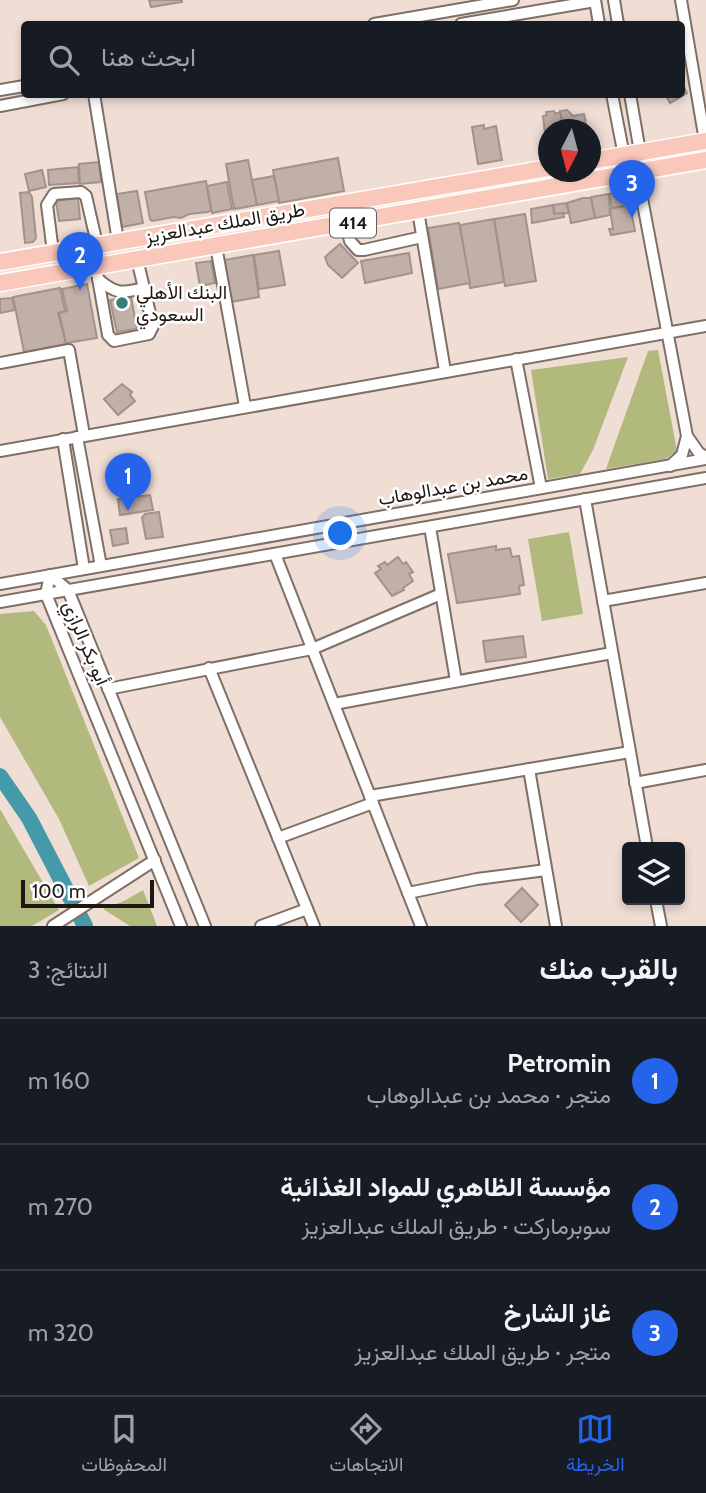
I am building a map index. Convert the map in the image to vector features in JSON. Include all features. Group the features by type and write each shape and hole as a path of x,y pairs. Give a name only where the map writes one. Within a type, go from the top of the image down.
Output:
{"highway":[{"path":"601,159 706,141"},
{"name":"طريق الملك عبدالعزيز","path":"0,283 97,273 136,260 706,160"},
{"name":"طريق الملك عبدالعزيز","path":"0,262 538,170"}],"street":[{"path":"387,21 457,5 513,0"},
{"path":"614,0 618,21"},
{"path":"681,0 685,21"},
{"path":"478,21 595,1 598,21"},
{"path":"685,23 706,141"},
{"path":"0,90 21,86"},
{"path":"0,106 42,98"},
{"path":"95,98 118,241"},
{"path":"613,98 624,156 637,172"},
{"path":"631,98 640,152 637,172 687,436 706,458"},
{"path":"53,252 47,205 54,194 81,192 86,196 97,244"},
{"path":"418,211 445,371"},
{"path":"346,224 350,241 358,250 422,237"},
{"path":"216,246 245,406"},
{"path":"97,273 108,335 114,341 149,334 153,326 136,260"},
{"path":"97,273 111,290 120,293 144,288"},
{"path":"0,451 706,326"},
{"path":"0,363 69,350 101,566"},
{"path":"516,359 541,488"},
{"path":"670,466 682,455 687,436"},
{"path":"63,439 84,569"},
{"name":"محمد بن عبدالوهاب","path":"0,584 706,458"},
{"name":"محمد بن عبدالوهاب","path":"0,602 706,478"},
{"path":"585,499 646,842"},
{"path":"430,527 456,681"},
{"path":"275,554 421,926"},
{"name":"أبو بكر الرازي","path":"181,926 46,594 50,575 68,590 205,926"},
{"path":"603,601 706,584"},
{"path":"108,688 312,649 441,594"},
{"path":"334,704 612,653"},
{"path":"209,668 314,926"},
{"path":"278,838 372,799 630,752"},
{"path":"529,769 556,926"},
{"path":"635,783 706,769"},
{"path":"53,926 155,860"},
{"path":"408,893 546,870"},
{"path":"657,905 660,926"},
{"path":"261,926 307,909"}],"green space":[{"path":"658,350 677,451 665,459 606,469 648,351"},
{"path":"628,357 593,450 580,474 548,479 531,370"},
{"path":"569,532 583,614 542,621 528,539"},
{"path":"34,611 46,625 139,858 89,886 59,819 0,717 0,614"},
{"path":"0,809 59,910 32,926 0,926"},
{"path":"143,890 157,926 130,926 103,909 124,901"}],"building":[{"path":"149,0 182,0 182,2 151,7"},
{"path":"567,110 573,116 584,114 585,119 562,119 560,111"},
{"path":"546,112 560,112 562,119 543,119"},
{"path":"484,125 484,129 496,126 502,160 478,164 472,127"},
{"path":"338,158 344,191 279,203 273,170"},
{"path":"248,160 257,205 234,209 226,164"},
{"path":"99,162 101,182 80,184 79,164"},
{"path":"78,167 79,183 49,185 48,170"},
{"path":"42,170 46,187 29,191 25,174"},
{"path":"274,176 279,201 257,205 252,180"},
{"path":"206,181 211,210 181,218 150,219 145,192"},
{"path":"227,182 232,209 212,213 207,186"},
{"path":"137,191 143,223 122,227 117,194"},
{"path":"29,192 32,197 36,238 33,242 25,243 20,193"},
{"path":"628,193 630,205 612,208 609,194"},
{"path":"609,194 610,215 595,218 591,197"},
{"path":"78,198 80,219 59,221 56,201"},
{"path":"591,198 595,218 571,223 567,203"},
{"path":"566,203 569,213 555,214 553,205"},
{"path":"553,205 554,214 563,213 564,217 532,223 531,209"},
{"path":"630,205 635,231 611,235 609,229 613,229 610,209"},
{"path":"525,214 536,281 505,286 494,219"},
{"path":"494,219 504,282 470,288 460,225"},
{"path":"459,223 470,283 438,289 428,228"},
{"path":"340,244 358,263 342,278 328,265 325,257"},
{"path":"279,251 285,285 259,289 254,255"},
{"path":"409,253 412,273 365,283 361,261"},
{"path":"253,255 259,297 231,302 224,260"},
{"path":"211,261 215,283 200,286 196,263"},
{"path":"87,284 97,338 66,343 59,313 67,311 62,289"},
{"path":"60,288 65,311 58,313 66,344 24,352 13,297"},
{"path":"131,297 137,329 117,332 110,300"},
{"path":"12,298 15,310 0,313 0,299"},
{"path":"122,384 132,392 130,395 135,401 118,415 104,399"},
{"path":"150,495 153,510 120,515 118,499"},
{"path":"159,512 163,537 146,539 142,518 145,514"},
{"path":"126,528 128,543 113,546 110,530"},
{"path":"496,546 496,550 510,548 512,557 519,556 524,585 519,586 520,594 457,603 448,554"},
{"path":"398,557 403,564 406,562 413,572 409,574 413,581 392,596 375,573 381,569 378,566 385,562 387,565"},
{"path":"523,636 526,657 486,662 483,641"},
{"path":"522,888 538,905 521,922 505,905"}],"waterway":[{"path":"0,776 29,818 85,926"}],"place":[{"name":"غاز الشارخ","path":"632,218"},
{"name":"مؤسسة الظاهري للمواد الغذائية","path":"80,290"},
{"name":"البنك الأهلي السعودي","path":"122,303"},
{"name":"Petromin","path":"128,511"}]}
